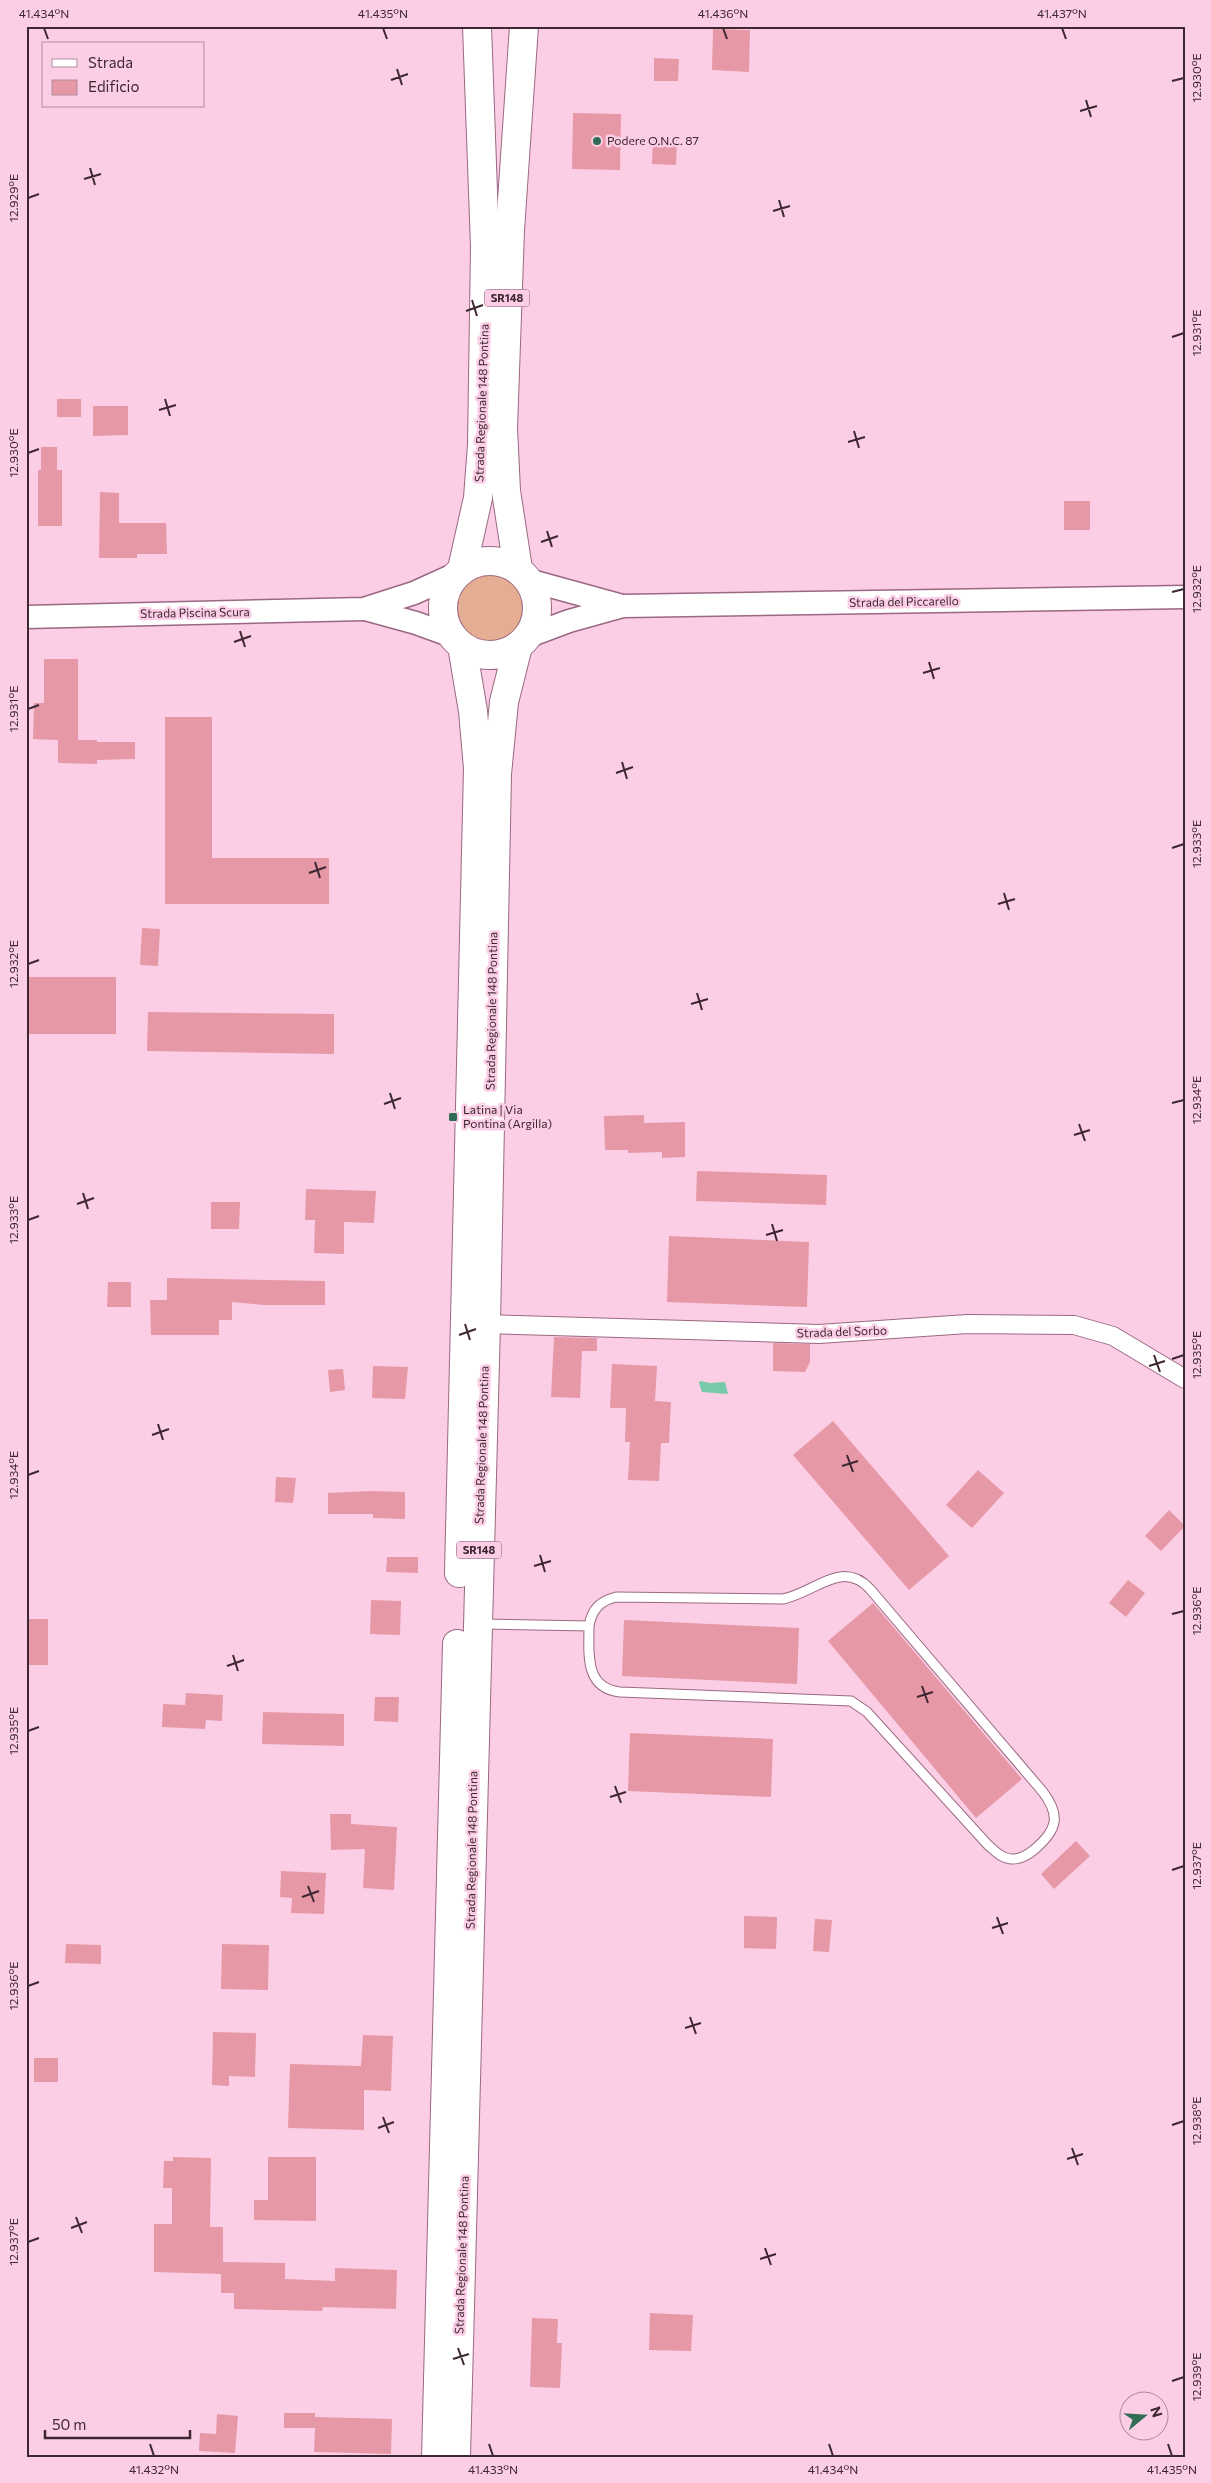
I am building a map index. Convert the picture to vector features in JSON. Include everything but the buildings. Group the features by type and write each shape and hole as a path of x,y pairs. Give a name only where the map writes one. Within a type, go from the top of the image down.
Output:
{"main road":[{"name":"Strada Regionale 148 Pontina","path":"436,2457 466,1317 478,768 473,711 457,641 445,622 442,608 445,593 459,572 477,505 482,445 485,247 477,26"},
{"name":"Strada Regionale 148 Pontina","path":"456,2457 486,1324 497,767 504,702 523,641 535,622 538,608 535,593 523,574 506,491 503,428 512,191 524,26"},
{"path":"459,572 475,562 490,560 505,562 523,574"},
{"path":"457,641 475,653 490,655 505,653 523,641"}],"street":[{"name":"Strada Piscina Scura","path":"364,609 414,593 459,572"},
{"name":"Strada del Piccarello","path":"523,574 622,606"},
{"name":"Strada del Piccarello","path":"523,641 569,621 622,606 1185,597"},
{"name":"Strada Piscina Scura","path":"26,616 364,609 416,623 457,641"},
{"name":"Strada del Sorbo","path":"486,1324 820,1334 968,1324 1074,1325 1113,1336 1185,1379"}],"lane":[{"path":"844,1575 858,1578 870,1589 1043,1792 1054,1815 1052,1832 1031,1852 1012,1859 1003,1857 988,1845 867,1712 851,1701 620,1692 606,1689 595,1679 589,1666 589,1626 595,1609 601,1603 616,1597 783,1600 801,1595 837,1577 844,1575"},
{"path":"477,1624 589,1626"}],"shaded area":[{"path":"489,569 504,572 517,580 525,593 528,608 525,623 517,636 504,644 489,647 474,644 461,636 453,623 450,608 453,593 461,580 474,572"},
{"path":"700,1381 710,1383 725,1382 728,1394 702,1392"}],"place":[{"name":"Podere O.N.C. 87","path":"597,141"},
{"name":"Latina | Via Pontina (Argilla)","path":"453,1117"}]}
